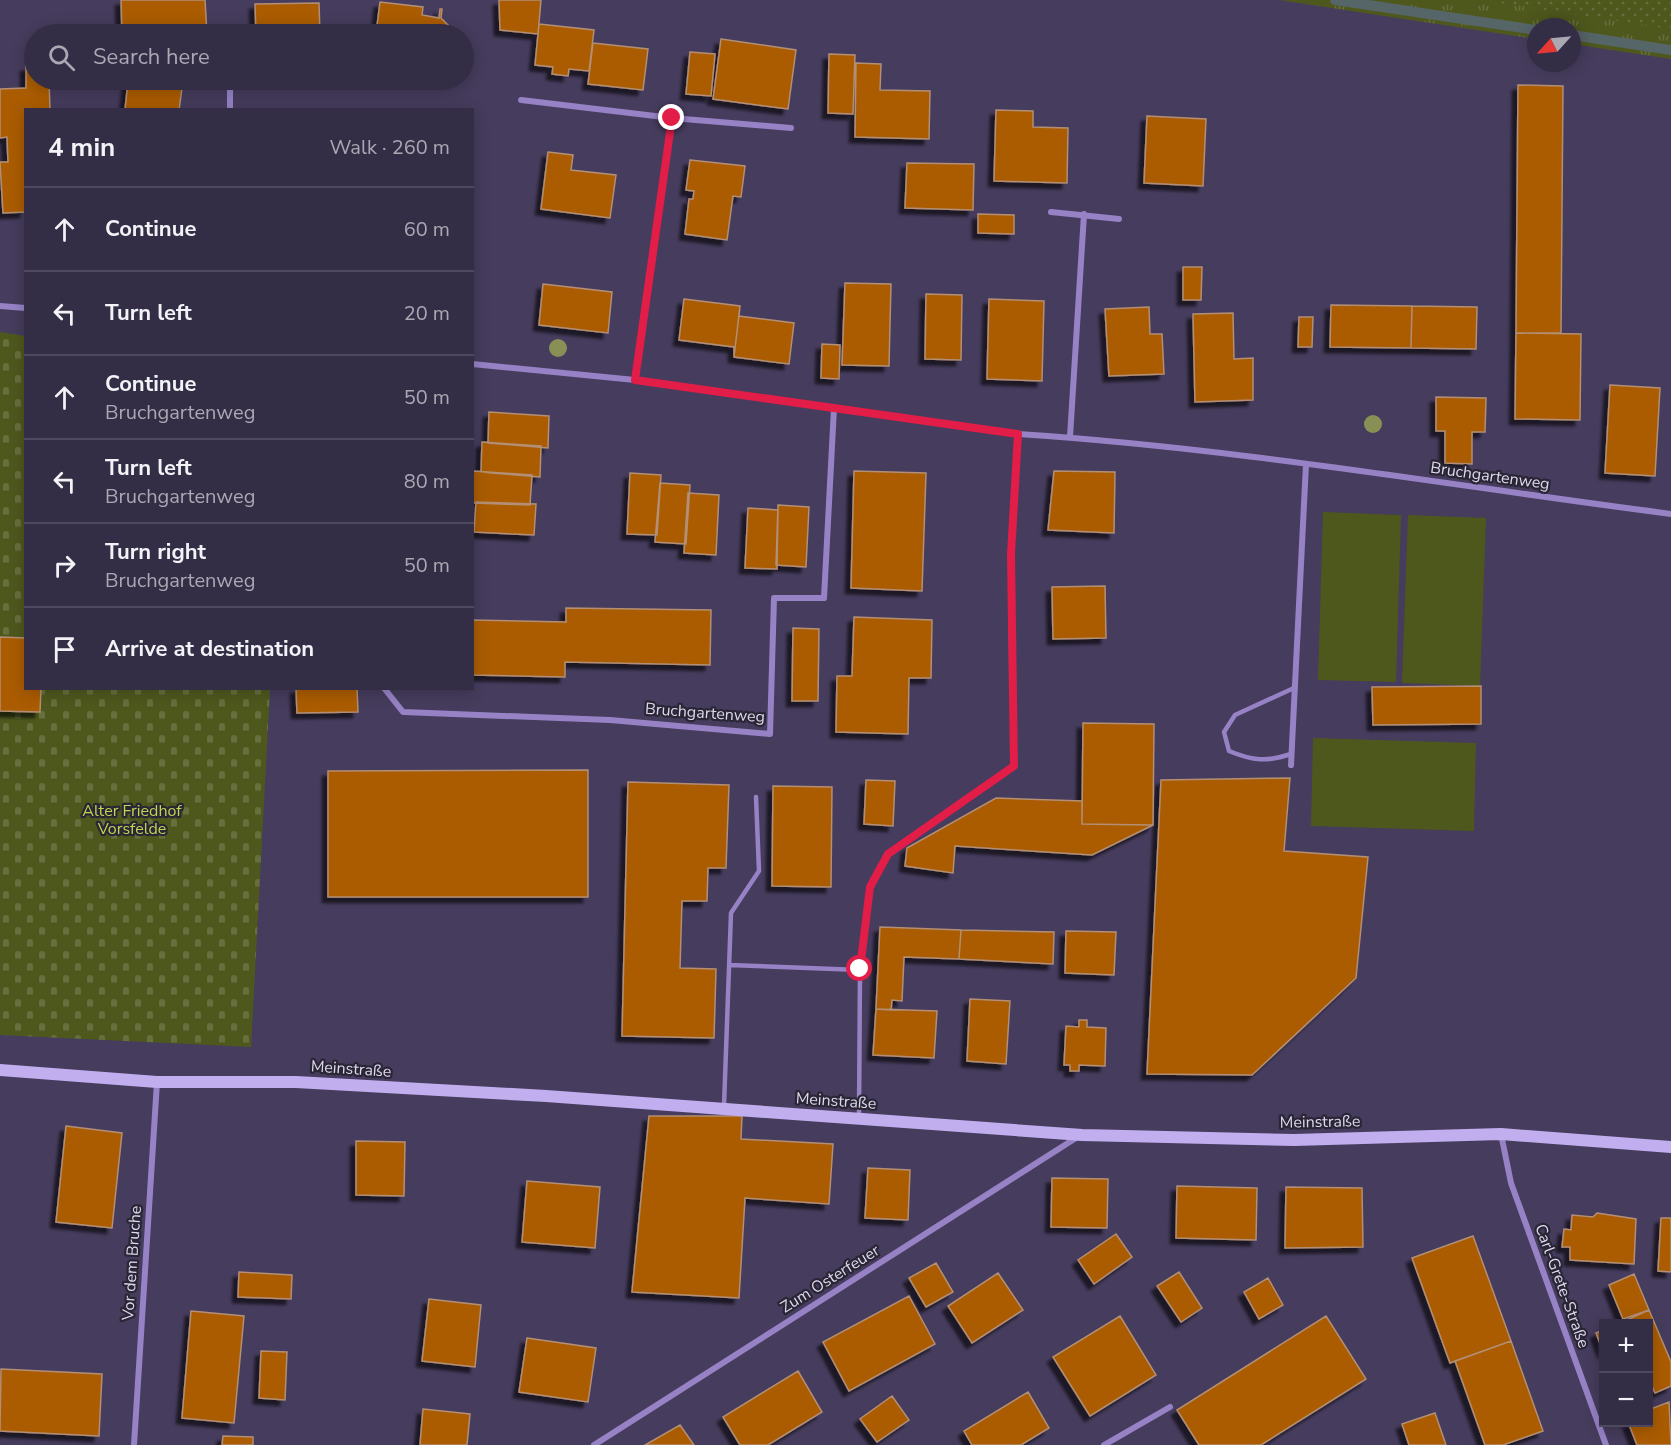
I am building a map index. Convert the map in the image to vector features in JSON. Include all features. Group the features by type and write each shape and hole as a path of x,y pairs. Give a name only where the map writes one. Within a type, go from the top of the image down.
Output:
{"street":[{"path":"230,90 230,108"},
{"path":"521,100 672,118 791,128"},
{"path":"635,380 672,118"},
{"path":"1051,212 1119,219"},
{"path":"1070,437 1084,214"},
{"path":"0,306 24,308"},
{"name":"Bruchgartenweg","path":"474,364 635,380 1018,434 1070,437 1306,464 1671,514"},
{"name":"Bruchgartenweg","path":"386,690 403,712 610,720 770,734 774,598 824,598 834,408"},
{"path":"1012,672 1011,554 1018,434"},
{"path":"1290,765 1306,464"},
{"name":"Meinstraße","path":"0,1070 157,1082 296,1082 724,1109 1082,1135 1294,1140 1501,1134 1671,1147"},
{"name":"Vor dem Bruche","path":"134,1445 157,1082"},
{"name":"Carl-Grete-Straße","path":"1501,1134 1511,1183 1606,1445"},
{"name":"Zum Osterfeuer","path":"594,1445 1082,1135"},
{"path":"1104,1445 1170,1407"}],"lane":[{"path":"859,1119 860,969 870,887 888,854 1014,766 1012,672"},
{"path":"1291,754 1270,761 1250,760 1229,750 1224,732 1235,715 1294,688"},
{"path":"724,1109 731,913 759,871 756,797"},
{"path":"729,964 860,969"}],"green space":[{"path":"1279,0 1671,0 1671,59 1581,45 1581,18 1527,18 1527,38"},
{"path":"1481,0 1671,0 1671,29"},
{"name":"Alter Friedhof Vorsfelde","path":"0,332 24,336 24,690 270,690 251,1047 0,1035"},
{"path":"1323,512 1401,515 1396,682 1318,680"},
{"path":"1408,515 1486,518 1480,686 1402,683"},
{"path":"1313,738 1476,743 1474,831 1311,826"}],"building":[{"path":"121,0 205,0 206,24 122,24"},
{"path":"499,0 541,0 538,34 500,30"},
{"path":"380,2 423,7 422,15 439,18 440,9 442,9 441,18 447,24 377,24"},
{"path":"319,3 320,24 256,24 255,4"},
{"path":"539,24 594,30 589,71 569,69 568,76 552,74 553,67 535,65"},
{"path":"721,39 796,50 788,109 713,99"},
{"path":"593,43 648,49 643,90 588,84"},
{"path":"690,52 715,54 711,96 686,94"},
{"path":"829,54 855,55 853,114 828,113"},
{"path":"856,63 881,64 880,90 930,91 929,139 855,137"},
{"path":"1518,85 1563,86 1561,333 1516,333"},
{"path":"0,89 49,90 50,108 24,108 24,212 3,213 0,162 8,162 7,137 0,138"},
{"path":"127,90 182,90 179,108 125,108"},
{"path":"996,110 1033,111 1033,127 1068,128 1067,183 994,181"},
{"path":"1147,116 1206,119 1203,186 1144,183"},
{"path":"548,152 573,155 571,170 616,175 610,218 541,209"},
{"path":"690,160 745,166 741,197 733,196 727,240 685,234 689,199 693,199 694,191 686,190"},
{"path":"907,163 974,164 973,210 905,208"},
{"path":"978,214 1014,215 1014,234 978,233"},
{"path":"1183,267 1202,267 1201,300 1183,300"},
{"path":"845,283 891,284 889,366 842,365"},
{"path":"543,284 612,292 608,333 539,325"},
{"path":"926,294 962,295 961,360 925,359"},
{"path":"684,299 740,306 734,357 734,347 679,340"},
{"path":"989,299 1044,301 1042,381 987,379"},
{"path":"1331,305 1412,306 1411,348 1330,347"},
{"path":"740,306 739,316 794,323 789,364 734,357"},
{"path":"1412,306 1477,307 1476,349 1411,348"},
{"path":"1149,307 1150,334 1162,334 1164,374 1109,376 1105,309"},
{"path":"1233,313 1234,359 1253,358 1253,400 1195,402 1193,314"},
{"path":"1299,317 1313,317 1312,347 1298,347"},
{"path":"1516,333 1581,334 1580,420 1515,419"},
{"path":"822,344 840,345 839,379 821,378"},
{"path":"1610,385 1660,388 1655,476 1605,473"},
{"path":"1436,397 1486,398 1485,432 1472,432 1472,464 1445,463 1445,431 1436,431"},
{"path":"489,412 549,416 548,448 488,443"},
{"path":"482,442 541,446 540,477 481,472"},
{"path":"474,471 532,475 530,505 474,503"},
{"path":"854,471 926,473 922,591 851,588"},
{"path":"1054,471 1115,472 1114,533 1048,530"},
{"path":"630,473 661,475 657,535 627,534"},
{"path":"660,483 690,485 686,544 655,542"},
{"path":"688,493 719,495 716,555 684,553"},
{"path":"476,502 536,504 534,535 474,532"},
{"path":"778,505 809,507 806,567 776,565"},
{"path":"748,508 778,510 777,569 745,568"},
{"path":"1105,586 1106,638 1053,639 1052,587"},
{"path":"566,608 711,610 710,665 565,662 565,677 474,675 474,620 566,622"},
{"path":"854,617 932,620 931,678 909,678 908,734 836,732 837,676 852,676"},
{"path":"793,628 819,629 818,701 792,701"},
{"path":"0,637 24,638 24,690 41,690 40,712 0,711"},
{"path":"1481,686 1481,724 1373,725 1372,687"},
{"path":"296,690 357,690 358,712 297,713"},
{"path":"1083,723 1154,724 1153,825 1082,824"},
{"path":"588,770 588,897 328,897 328,771"},
{"path":"1290,778 1284,851 1368,857 1356,978 1252,1075 1147,1074 1161,780"},
{"path":"866,780 895,781 893,826 864,824"},
{"path":"628,782 729,785 726,868 708,868 707,901 682,901 680,968 716,969 714,1038 622,1036"},
{"path":"773,786 832,787 831,887 772,886"},
{"path":"996,798 1082,801 1082,824 1153,825 1092,855 955,846 953,873 905,866 907,848"},
{"path":"880,927 961,930 959,959 904,957 902,1001 892,1000 891,1010 876,1009"},
{"path":"961,930 1054,932 1053,964 959,959"},
{"path":"1066,931 1116,932 1114,975 1065,973"},
{"path":"970,999 1010,1001 1006,1064 967,1061"},
{"path":"876,1009 937,1011 934,1058 873,1055"},
{"path":"1079,1020 1087,1020 1087,1027 1106,1028 1105,1066 1079,1065 1079,1071 1070,1071 1070,1065 1064,1065 1066,1026 1079,1027"},
{"path":"649,1116 742,1116 741,1139 833,1144 829,1204 745,1198 739,1298 632,1292"},
{"path":"66,1126 122,1133 112,1228 56,1222"},
{"path":"356,1141 405,1142 404,1196 356,1195"},
{"path":"868,1168 910,1170 908,1220 865,1218"},
{"path":"1052,1178 1108,1179 1107,1228 1051,1227"},
{"path":"527,1181 600,1187 595,1248 522,1242"},
{"path":"1177,1186 1257,1188 1256,1240 1176,1238"},
{"path":"1286,1187 1362,1188 1363,1247 1285,1248"},
{"path":"1597,1213 1636,1219 1634,1264 1570,1260 1570,1247 1562,1247 1564,1229 1571,1230 1572,1215 1593,1217"},
{"path":"1661,1218 1671,1218 1671,1272 1658,1271"},
{"path":"1116,1234 1132,1257 1094,1284 1078,1260"},
{"path":"1473,1236 1511,1341 1450,1363 1412,1258"},
{"path":"936,1263 953,1292 926,1307 909,1278"},
{"path":"239,1272 292,1275 291,1299 238,1297"},
{"path":"1179,1272 1202,1308 1181,1322 1157,1286"},
{"path":"998,1273 1023,1310 972,1343 948,1306"},
{"path":"1634,1274 1649,1310 1623,1319 1609,1285"},
{"path":"1268,1278 1283,1305 1259,1319 1244,1292"},
{"path":"909,1296 935,1344 849,1391 823,1342"},
{"path":"429,1299 481,1305 475,1367 422,1361"},
{"path":"1649,1310 1653,1319 1629,1319"},
{"path":"191,1311 244,1316 234,1423 182,1418"},
{"path":"1120,1316 1156,1375 1090,1416 1053,1357"},
{"path":"1326,1316 1366,1379 1261,1445 1199,1445 1177,1410"},
{"path":"1653,1319 1671,1362 1671,1386 1655,1393 1653,1388"},
{"path":"527,1338 596,1348 588,1402 519,1392"},
{"path":"1511,1341 1543,1431 1503,1445 1485,1445 1455,1361"},
{"path":"261,1351 287,1352 285,1400 259,1398"},
{"path":"1,1369 102,1374 99,1436 0,1431"},
{"path":"798,1371 822,1412 768,1445 740,1445 723,1417"},
{"path":"1028,1392 1049,1428 1021,1445 972,1445 964,1431"},
{"path":"892,1396 909,1420 877,1442 860,1419"},
{"path":"1669,1402 1671,1445 1637,1445 1630,1427 1653,1427 1653,1408"},
{"path":"423,1409 470,1414 467,1445 420,1445"},
{"path":"1435,1413 1446,1445 1409,1445 1402,1424"},
{"path":"680,1425 694,1445 645,1445"},
{"path":"223,1436 253,1437 253,1445 222,1445"}],"waterway":[{"path":"1335,0 1527,29"},
{"path":"1581,36 1671,50"}],"route":[{"path":"672,118 635,380 1018,434 1011,554 1014,766 888,854 870,887 860,969"}]}
